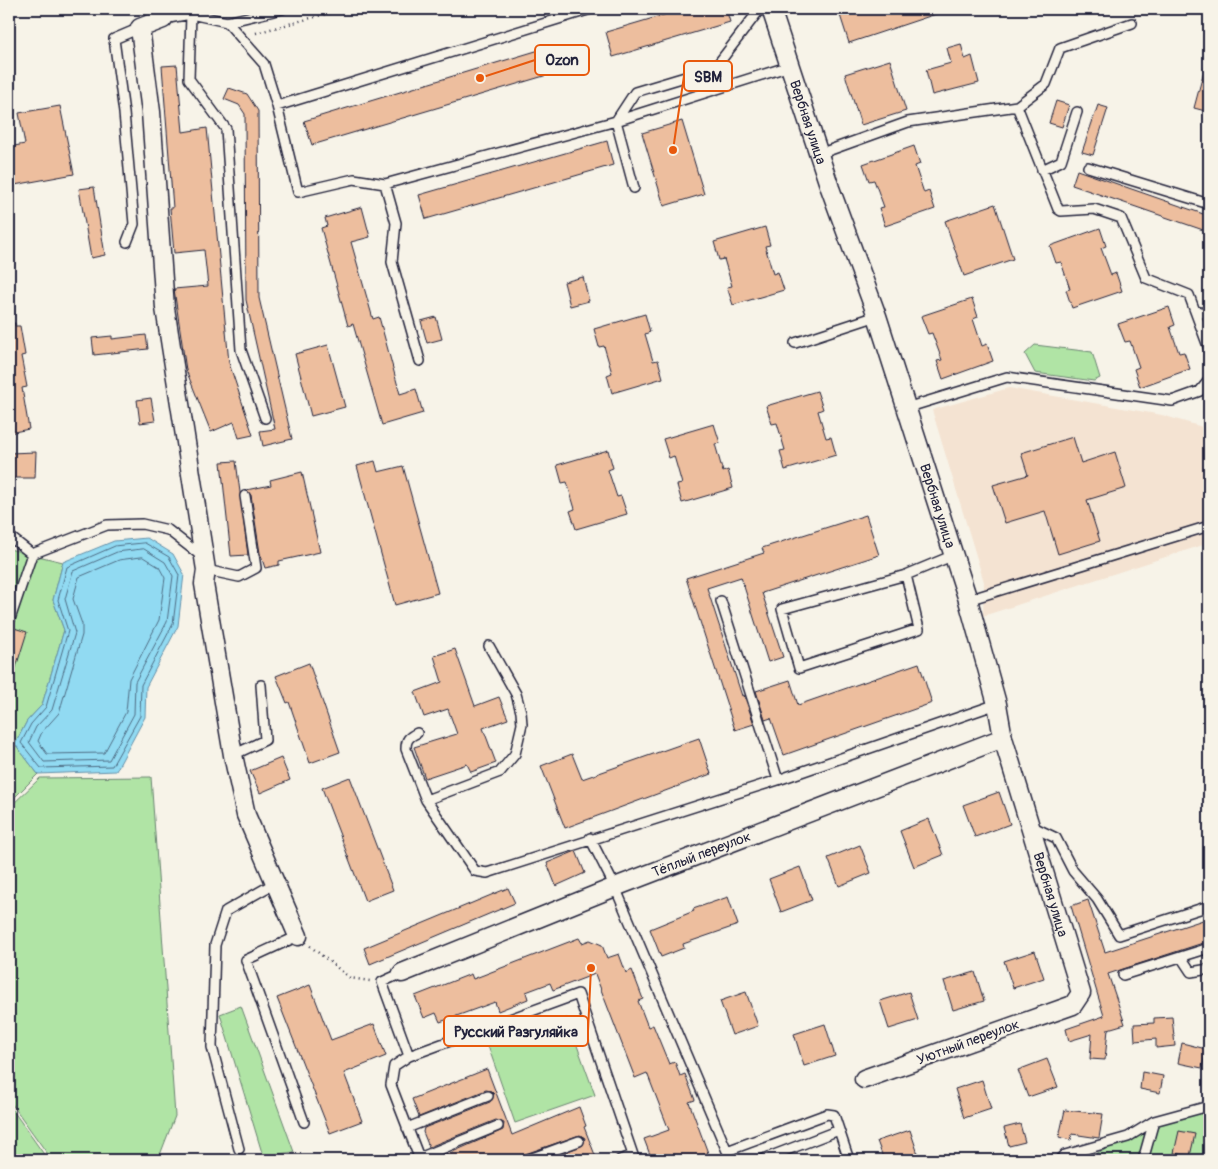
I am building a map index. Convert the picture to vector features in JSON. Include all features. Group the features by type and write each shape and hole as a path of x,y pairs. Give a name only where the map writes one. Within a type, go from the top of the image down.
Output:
{"street":[{"name":"Вербная улица","path":"772,9 819,154 877,316 968,600 997,704 1003,738 1080,993 1073,1005"},
{"path":"162,14 140,28 151,112 165,308 205,564 204,584 233,755 246,815 298,936"},
{"name":"Тёплый переулок","path":"402,973 615,887 1003,738"},
{"name":"Уютный переулок","path":"864,1079 1073,1005"}],"lane":[{"path":"162,14 191,14 228,22 282,9"},
{"path":"277,106 591,9"},
{"path":"634,188 616,121 635,92 714,68 760,9"},
{"path":"191,14 189,79 226,129 241,350 265,418"},
{"path":"228,22 264,64 277,106 298,192 354,179 385,184 616,121 790,66"},
{"path":"819,154 908,122 1018,106 1046,84 1060,48 1132,23"},
{"path":"127,242 134,224 124,113 114,39 140,28"},
{"path":"1018,106 1056,206 1061,211 1094,209 1121,218 1146,278 1189,295 1209,350"},
{"path":"1042,170 1061,161 1077,112"},
{"path":"1088,167 1209,204"},
{"path":"385,184 396,222 392,262 420,361"},
{"path":"1196,310 1209,314"},
{"path":"795,343 877,316"},
{"path":"906,408 1007,378 1172,401 1200,391 1209,380"},
{"path":"32,554 107,525 142,524 168,530 205,564 240,577 256,568 245,496"},
{"path":"968,600 1209,526"},
{"path":"9,536 32,554"},
{"path":"9,622 32,554"},
{"path":"906,575 919,629 799,668 782,609 906,575 954,555"},
{"path":"720,601 778,780"},
{"path":"426,800 500,772 515,754 522,724 521,712 516,694 489,646"},
{"path":"233,755 264,740 261,685"},
{"path":"417,733 409,737 406,748 426,800 475,871 487,873 590,838 778,780 997,704"},
{"path":"1028,825 1056,838 1074,871 1097,899 1119,935 1209,906"},
{"path":"590,838 615,887 727,1152 827,1114 834,1115 849,1160"},
{"path":"239,1149 212,1046 215,945 226,911 275,883"},
{"path":"298,936 246,960 304,1122"},
{"path":"1123,975 1209,948"},
{"path":"1181,957 1191,972 1209,969"},
{"path":"402,973 382,982 409,1056"},
{"path":"498,1126 419,1159 391,1085 394,1066 409,1056 578,994 635,1158 620,1160"},
{"path":"408,1128 488,1096"},
{"path":"1060,1160 1064,1155 1128,1138 1154,1121 1209,1106"},
{"path":"1143,1160 1154,1121"},
{"path":"761,1160 839,1130"},
{"path":"527,1160 579,1141"}],"path":[{"path":"256,33 344,9"},
{"path":"298,936 350,978 382,982"}],"shaded area":[{"path":"1009,388 1162,415 1209,429 1209,543 983,616 984,582 932,410"}],"green space":[{"path":"1035,345 1092,352 1100,378 1094,381 1035,373 1025,354"},
{"path":"9,549 63,562 53,600 64,630 42,705 27,721 15,744 38,774 9,803"},
{"path":"151,777 175,1116 158,1160 52,1160 9,1100 9,808 40,778"},
{"path":"241,1006 294,1152 263,1156 220,1014"},
{"path":"567,1018 595,1095 515,1123 488,1046"},
{"path":"9,1105 48,1160 9,1160"},
{"path":"1209,1110 1209,1160 1083,1160 1159,1124"}],"water":[{"path":"147,538 173,554 184,574 178,626 146,687 145,717 116,771 38,774 15,744 27,721 42,705 64,630 53,600 63,562 114,541"}],"building":[{"path":"684,9 726,9 730,22 613,57 606,32"},
{"path":"838,9 945,9 945,11 849,43"},
{"path":"961,44 965,59 972,56 979,83 932,95 926,70 951,63 947,48"},
{"path":"546,48 554,73 312,145 304,121"},
{"path":"890,60 906,111 861,125 845,74"},
{"path":"177,65 183,132 207,128 229,363 253,435 239,438 234,422 211,432 186,370 174,289 208,286 204,250 174,253 170,208 173,208 162,66"},
{"path":"1205,67 1209,67 1209,112 1194,108"},
{"path":"229,88 247,94 258,111 259,298 292,439 263,446 260,431 275,429 246,300 245,114 239,105 224,99"},
{"path":"1056,101 1069,105 1062,127 1049,123"},
{"path":"1098,105 1108,108 1093,155 1082,152"},
{"path":"60,106 74,174 9,186 9,147 25,144 19,113"},
{"path":"682,121 704,194 664,206 642,133"},
{"path":"607,141 613,165 426,219 419,195"},
{"path":"914,146 920,164 915,166 924,193 929,191 935,209 885,226 879,208 884,207 874,180 869,181 863,164"},
{"path":"1077,170 1209,216 1209,232 1072,185"},
{"path":"94,187 105,255 91,258 79,189"},
{"path":"995,204 1013,259 964,276 945,221"},
{"path":"362,207 370,237 351,242 373,319 379,317 400,394 416,389 423,413 382,425 353,324 348,326 321,228 327,226 325,218"},
{"path":"765,227 770,245 765,246 773,274 778,272 784,290 733,305 727,287 732,286 724,259 719,260 714,242"},
{"path":"1100,228 1106,246 1101,248 1111,275 1116,273 1122,291 1072,308 1066,290 1070,289 1061,262 1056,263 1050,246"},
{"path":"583,277 589,301 570,306 564,282"},
{"path":"972,299 978,317 973,319 982,346 987,344 993,361 943,379 937,361 942,360 932,333 928,334 921,316"},
{"path":"1169,307 1175,325 1170,327 1179,353 1184,352 1190,369 1140,387 1134,369 1139,367 1130,341 1125,342 1118,324"},
{"path":"645,314 650,332 645,334 653,361 658,360 663,378 612,393 607,375 612,373 604,346 599,347 594,329"},
{"path":"436,317 442,339 427,343 421,321"},
{"path":"15,323 15,326 20,326 25,355 21,356 27,387 22,388 29,429 9,433 9,324"},
{"path":"146,335 148,349 94,355 92,338 112,336 112,339"},
{"path":"328,345 345,407 311,416 295,354"},
{"path":"817,391 823,409 818,411 826,438 831,437 836,455 785,470 780,451 785,450 777,423 772,424 766,406"},
{"path":"151,398 155,421 140,423 137,400"},
{"path":"714,424 720,443 715,444 723,472 728,470 733,488 682,503 677,485 682,484 674,456 669,458 663,439"},
{"path":"1073,437 1081,463 1115,452 1126,488 1087,500 1100,541 1058,554 1045,511 1005,523 993,485 1028,475 1021,453"},
{"path":"608,450 613,468 608,470 617,497 621,496 627,514 576,529 570,511 575,509 567,482 562,483 557,465"},
{"path":"36,452 35,478 9,478 9,453"},
{"path":"236,461 248,555 231,556 221,462"},
{"path":"375,461 378,472 403,466 438,593 395,605 357,466"},
{"path":"302,472 320,552 279,561 279,565 265,568 260,553 251,495 246,490 271,485 270,480"},
{"path":"866,515 879,555 762,593 783,657 768,662 741,577 707,588 742,696 744,695 754,724 735,730 686,578 764,553 762,548"},
{"path":"14,628 27,632 12,680 9,680 9,645"},
{"path":"455,649 475,706 499,697 508,719 483,728 496,763 471,772 467,764 425,778 414,747 457,734 448,709 424,717 415,692 442,682 434,656"},
{"path":"309,663 340,752 310,763 289,702 287,703 276,676"},
{"path":"919,663 932,703 784,755 771,718 765,720 756,691 790,680 798,705"},
{"path":"699,738 711,774 565,828 541,766 572,754 582,779"},
{"path":"281,758 290,780 260,793 250,771"},
{"path":"350,777 393,890 365,901 322,788"},
{"path":"999,792 1010,824 975,837 963,805"},
{"path":"929,819 943,855 914,867 900,831"},
{"path":"860,845 871,873 839,886 828,858"},
{"path":"576,851 585,873 556,886 547,863"},
{"path":"800,867 812,900 781,912 769,879"},
{"path":"508,888 515,903 370,964 364,948"},
{"path":"728,897 738,925 683,944 684,948 661,957 650,929 694,911 693,909"},
{"path":"1088,900 1105,952 1209,918 1209,941 1108,974 1125,1024 1108,1029 1105,1060 1090,1059 1092,1034 1069,1041 1066,1029 1104,1016 1071,906"},
{"path":"579,938 582,943 590,940 602,945 607,958 619,954 626,973 632,970 643,999 638,1001 648,1027 653,1025 669,1064 675,1062 680,1076 685,1074 695,1100 689,1102 708,1153 690,1160 652,1160 644,1139 669,1130 647,1073 635,1078 595,974 553,990 550,983 526,992 528,999 498,1011 495,1002 440,1022 436,1013 424,1018 415,996 471,974 473,979"},
{"path":"1035,951 1044,978 1013,988 1004,961"},
{"path":"975,972 984,1001 953,1010 944,981"},
{"path":"310,985 331,1040 374,1024 386,1056 344,1073 362,1121 330,1133 277,998"},
{"path":"746,992 758,1026 732,1035 720,1001"},
{"path":"909,992 918,1020 889,1029 880,1001"},
{"path":"1172,1017 1175,1046 1156,1048 1156,1039 1135,1041 1134,1024 1154,1023 1154,1018"},
{"path":"825,1024 835,1056 804,1066 794,1034"},
{"path":"1182,1043 1206,1049 1202,1068 1178,1063"},
{"path":"1047,1059 1058,1087 1028,1097 1018,1070"},
{"path":"487,1069 512,1135 579,1107 586,1126 584,1127 597,1160 545,1160 583,1145 585,1138 580,1135 525,1154 521,1160 434,1160 503,1130 504,1123 496,1120 429,1147 423,1132 424,1128 490,1102 494,1094 486,1090 419,1117 412,1099"},
{"path":"1142,1072 1163,1076 1160,1093 1140,1089"},
{"path":"982,1080 991,1109 964,1118 955,1089"},
{"path":"1065,1110 1103,1114 1099,1138 1072,1134 1071,1140 1059,1137"},
{"path":"1020,1124 1025,1142 1009,1146 1004,1128"},
{"path":"910,1130 920,1160 884,1160 877,1141"},
{"path":"1179,1131 1195,1134 1190,1156 1174,1153"}],"place":[{"name":"Ozon","path":"480,78"},
{"name":"SBM","path":"673,150"},
{"name":"Русский Разгуляйка","path":"591,968"}]}
